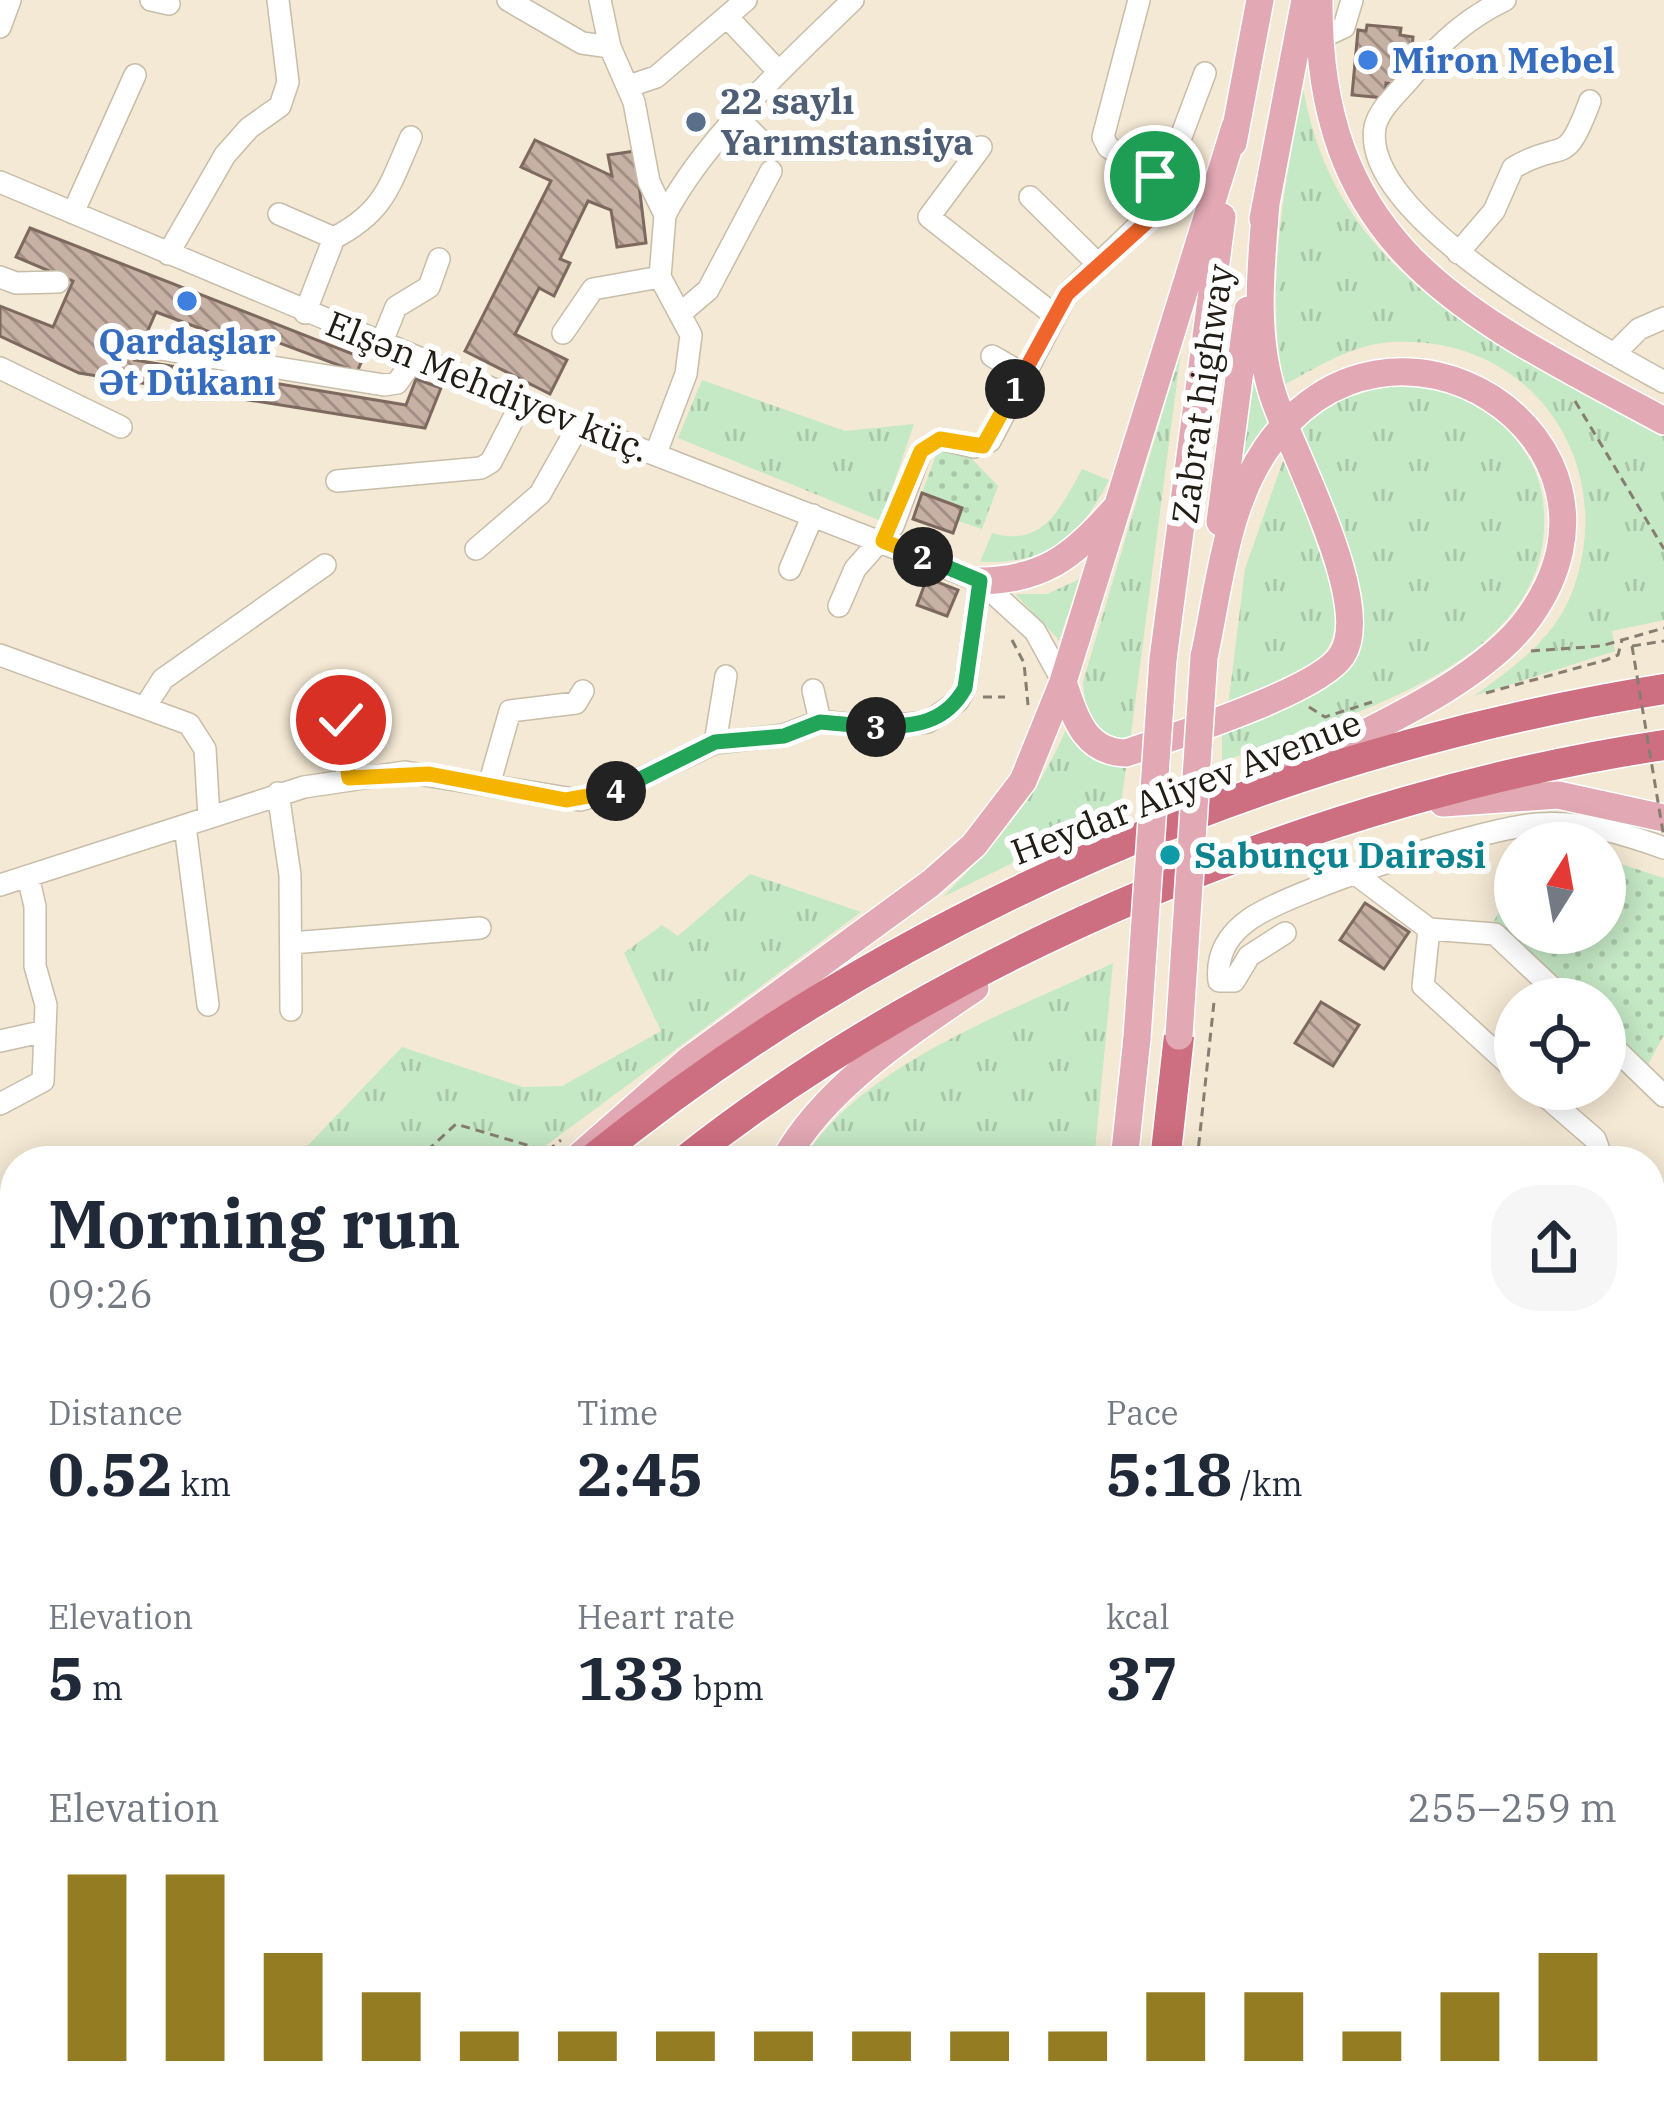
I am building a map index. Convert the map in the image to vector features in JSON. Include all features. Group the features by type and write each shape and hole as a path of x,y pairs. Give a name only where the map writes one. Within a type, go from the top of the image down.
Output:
{"highway":[{"name":"Heydar Aliyev Avenue","path":"608,1146 640,1120 845,985 1020,890 1224,806 1460,732 1664,689"},
{"path":"706,1146 873,1032 1103,911 1230,862 1391,809 1664,745"},
{"path":"1167,1146 1178,1036"}],"main road":[{"path":"1126,1146 1163,659 1235,127 1260,0"},
{"name":"Zabrat highway","path":"1204,657 1266,203 1305,0"},
{"path":"1318,0 1321,86 1336,140 1363,201 1384,231 1453,296 1576,374 1664,421"},
{"path":"574,1146 931,883 974,844 1023,781 1063,682 1235,127"},
{"path":"1063,682 1090,741 1101,750 1126,753 1296,688 1341,658 1352,623 1349,599 1267,373 1261,326 1266,203"},
{"path":"1178,1036 1204,657 1236,513 1254,469 1284,425 1340,385 1368,375 1420,370 1470,383 1515,413 1546,456 1558,492 1560,535 1546,590 1502,646 1430,695 1224,806"},
{"path":"980,581 1013,580 1067,560 1119,503"},
{"path":"1391,809 1543,795 1664,818"},
{"path":"794,1146 806,1127 852,1082 932,1017 1044,941"}],"street":[{"path":"0,27 10,0"},
{"path":"168,254 225,155 249,128 280,106 288,82 278,0"},
{"path":"508,0 582,44 610,47"},
{"path":"600,0 610,47 629,86 649,182 664,215 660,277 691,335 688,365 656,453"},
{"path":"629,86 656,77 746,0"},
{"path":"664,215 683,185 779,72 853,0"},
{"path":"1139,0 1103,137 1108,147 1164,182"},
{"path":"1318,39 1344,27 1352,0"},
{"path":"1505,0 1458,27 1392,100 1375,128 1384,164 1400,190 1458,254 1664,382"},
{"path":"729,19 779,72"},
{"path":"839,606 855,569 883,541 921,451 940,439 983,446 1053,314 1097,262 1158,212 1166,200 1164,182 1205,74"},
{"path":"73,213 135,75"},
{"path":"1458,254 1494,211 1513,168 1528,159 1566,152 1574,143 1590,100"},
{"path":"682,312 708,290 770,160 739,119"},
{"path":"305,313 334,238 368,220 380,206 411,137"},
{"path":"981,147 929,217 1053,314"},
{"name":"Elşən Mehdiyev küç.","path":"0,182 522,402 980,581 1035,631 1063,682"},
{"path":"1030,197 1097,262"},
{"path":"279,214 334,238"},
{"path":"381,344 396,307 429,287 439,259"},
{"path":"0,277 16,283 58,282"},
{"path":"563,332 593,289 605,282 660,277"},
{"path":"1576,374 1604,348 1664,318"},
{"path":"160,350 384,385 406,374 415,358"},
{"path":"992,356 1022,373"},
{"path":"0,368 121,427"},
{"path":"337,481 481,468 491,462 522,402"},
{"path":"476,549 540,494 579,425"},
{"path":"790,569 813,515"},
{"path":"145,707 163,680 325,566"},
{"path":"0,885 278,793 349,778 405,772 580,800 614,791 715,742 784,736 820,722 911,726 942,715 965,688 980,581"},
{"path":"0,656 189,724 201,735 209,817"},
{"path":"715,742 726,676"},
{"path":"813,690 820,722"},
{"path":"489,785 510,711 576,703 583,691"},
{"path":"341,720 349,778"},
{"path":"278,793 291,943 291,1010"},
{"path":"1286,933 1249,956 1234,980 1219,981 1220,956 1228,939 1250,919 1357,875 1532,824 1597,827 1664,848"},
{"path":"185,826 208,1005"},
{"path":"1357,875 1429,929 1495,934 1542,978"},
{"path":"0,1104 43,1082 40,1032 46,1005 35,965 35,905 28,877"},
{"path":"291,943 479,928"},
{"path":"1429,929 1423,986 1494,1051"},
{"path":"0,1041 40,1032"},
{"path":"1626,1059 1664,1096"},
{"path":"1561,1110 1598,1146"}],"path":[{"path":"1576,374 1570,392 1664,549"},
{"path":"1004,625 1024,663 1027,720"},
{"path":"1524,655 1601,646 1664,628"},
{"path":"1664,641 1632,646 1664,838"},
{"path":"1199,1146 1219,981"},
{"path":"432,1146 456,1124 530,1146"}],"green space":[{"path":"1303,87 1322,155 1351,212 1391,261 1437,302 1490,339 1664,435 1664,620 1612,631 1615,651 1474,696 1532,650 1556,623 1573,590 1584,542 1584,496 1573,453 1552,415 1522,383 1485,359 1442,345 1392,342 1349,352 1282,386 1277,271"},
{"path":"1181,351 1130,742 1108,735 1094,722 1083,682"},
{"path":"1254,367 1271,420 1240,472"},
{"path":"702,380 845,431 914,424 881,521 678,438"},
{"path":"1372,385 1422,387 1462,396 1480,404 1512,434 1532,465 1543,499 1544,527 1533,577 1507,619 1469,654 1422,683 1222,762 1222,730 1321,692 1352,660 1360,630 1352,560 1301,427 1336,398"},
{"path":"939,447 970,457 998,486 982,529 958,521 962,508 922,493"},
{"path":"1285,455 1337,603 1335,627 1329,647 1304,673 1228,707 1245,569"},
{"path":"1082,469 1109,480 1072,533 1043,553 980,562 992,533 1025,535 1048,521"},
{"path":"1080,579 1059,640 1015,594 1047,594"},
{"path":"1067,727 1090,756 1126,768 1120,810 943,897 1014,818"},
{"path":"1626,866 1664,878 1664,1035 1648,1064 1626,1044 1626,978 1555,978 1530,954 1626,954"},
{"path":"750,874 861,912 545,1146 307,1146 402,1047 523,1087 562,1086 661,1031 624,953 662,925 678,936"},
{"path":"1113,963 1095,1146 814,1146 862,1095 900,1068 986,1021"}],"building":[{"path":"1367,25 1401,28 1400,35 1413,37 1410,72 1400,71 1399,85 1386,83 1385,98 1352,95 1358,30 1366,31"},
{"path":"535,140 612,176 608,155 635,151 646,243 617,247 611,210 588,201 560,259 570,263 554,296 539,288 515,334 567,360 550,394 465,351 551,181 521,167"},
{"path":"30,228 363,358 357,372 250,332 245,345 156,312 135,360 406,405 416,379 441,388 425,428 79,373 0,336 0,306 53,327 73,281 16,257"},
{"path":"922,493 962,508 953,533 913,519"},
{"path":"927,578 958,590 947,616 917,605"},
{"path":"1365,903 1409,932 1384,969 1340,940"},
{"path":"1321,1002 1359,1025 1333,1066 1295,1043"}],"place":[{"name":"Miron Mebel","path":"1368,60"},
{"name":"22 saylı Yarımstansiya","path":"696,122"},
{"name":"Qardaşlar Ət Dükanı","path":"187,301"},
{"name":"Sabunçu Dairəsi","path":"1170,855"}],"route":[{"path":"341,720 349,778 429,774 580,800 614,791 715,742 784,736 820,722 911,726 942,715 965,688 980,581 883,541 900,510 921,451 931,441 958,441 974,447 990,441 1067,294 1166,200 1164,182 1155,176"}]}
